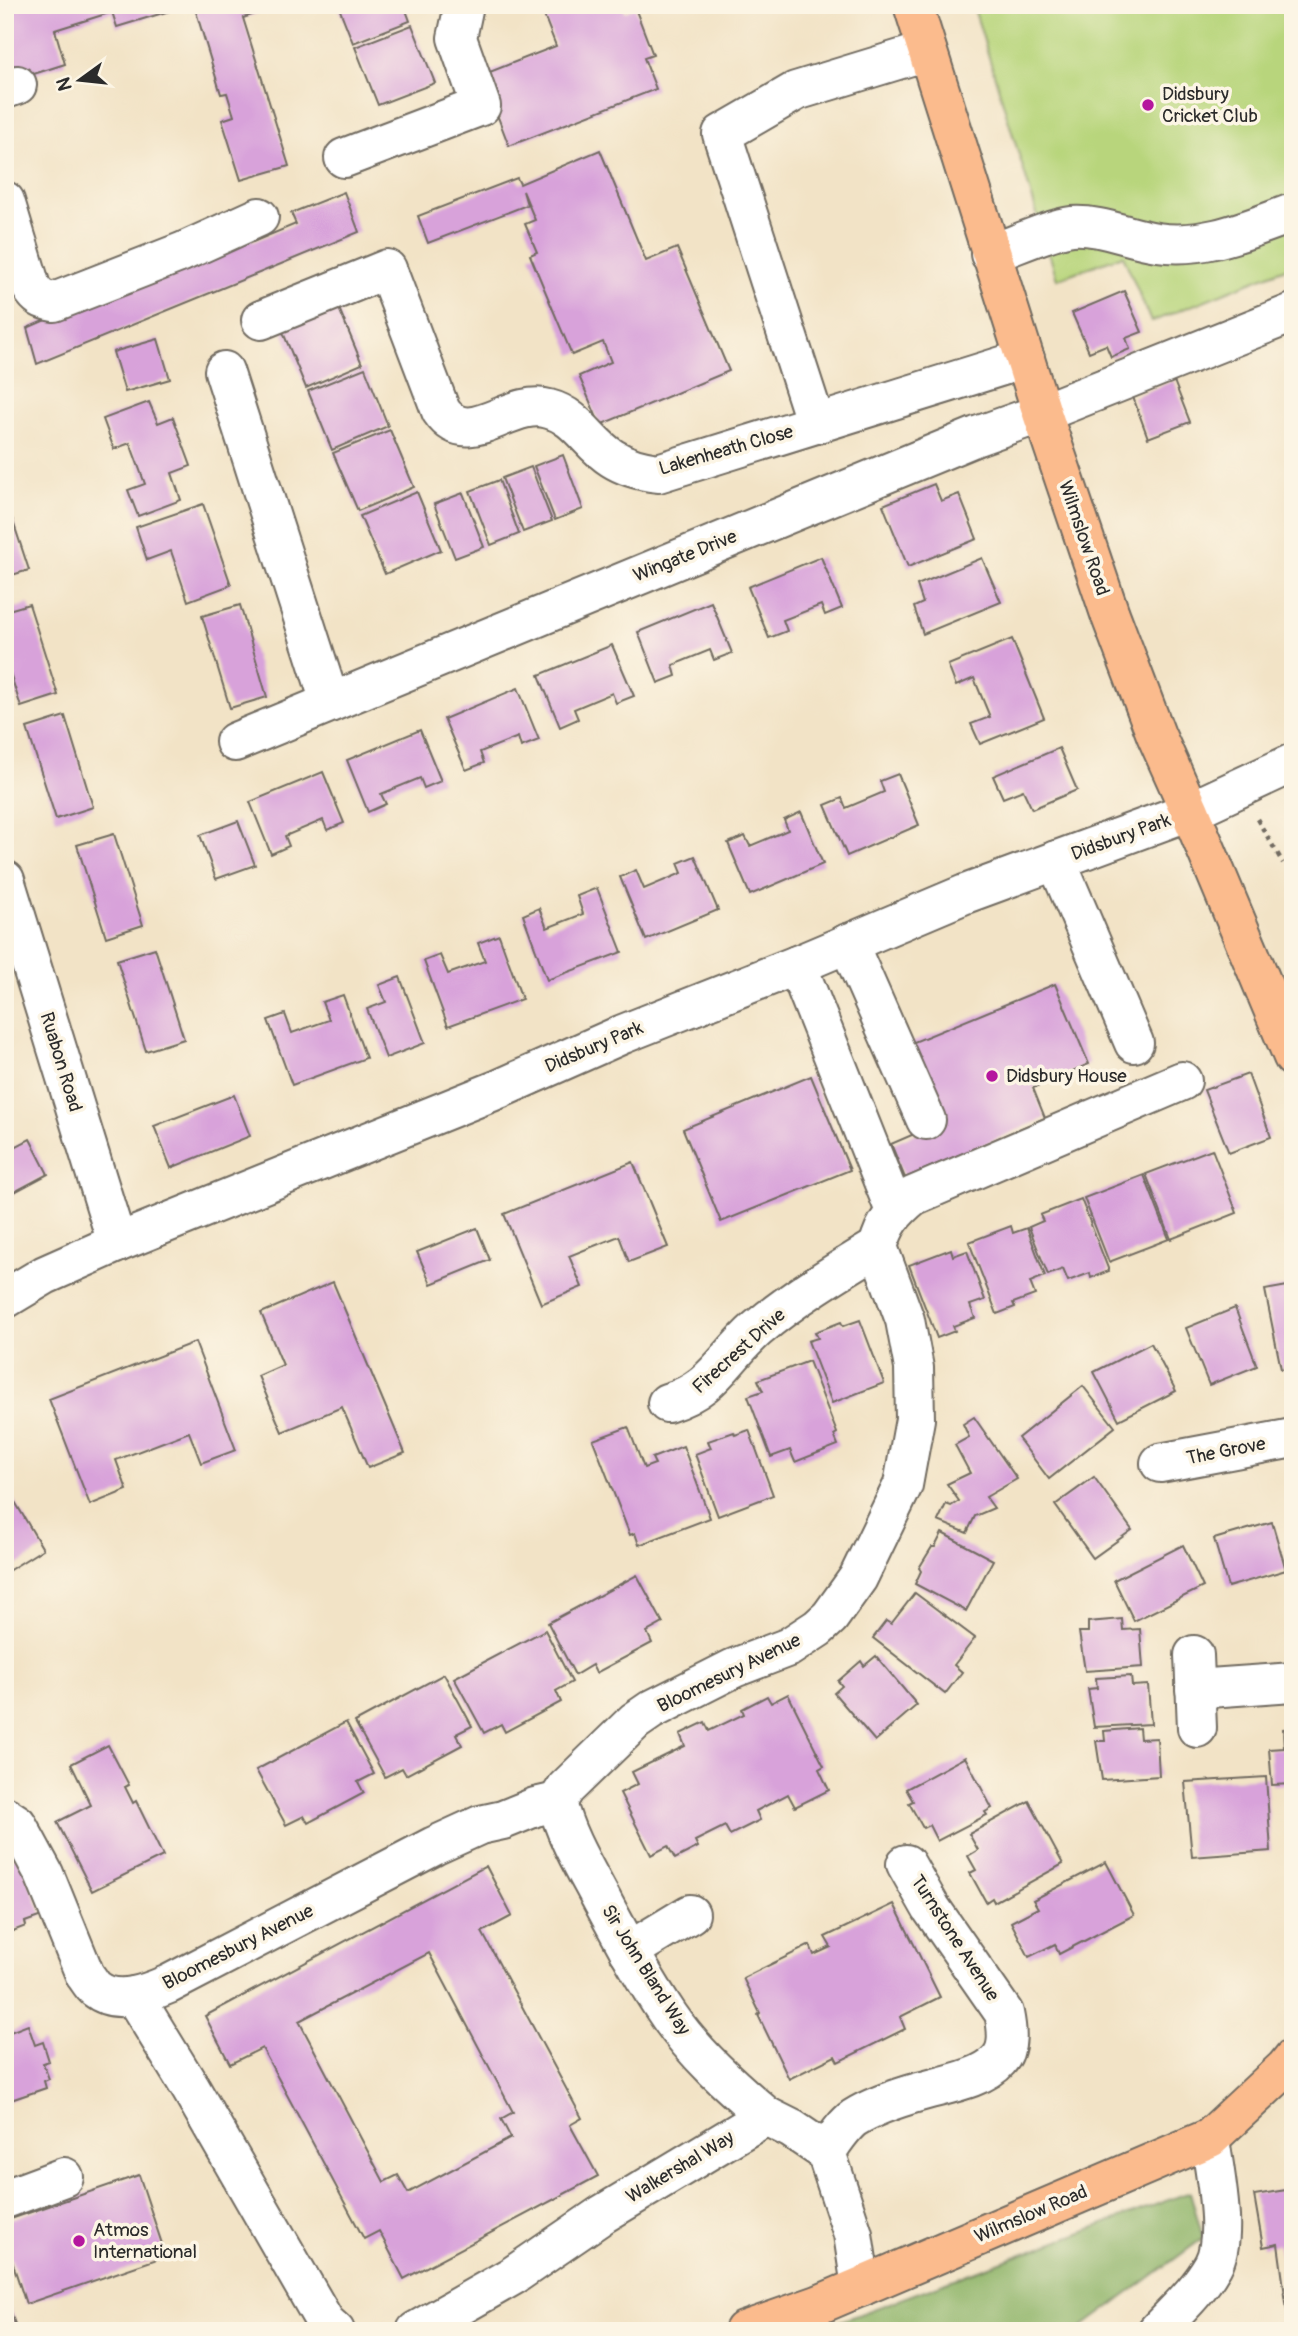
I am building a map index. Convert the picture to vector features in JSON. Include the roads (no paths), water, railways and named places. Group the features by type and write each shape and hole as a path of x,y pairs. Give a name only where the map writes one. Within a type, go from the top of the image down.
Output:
{"main road":[{"name":"Wilmslow Road","path":"913,5 1024,359 1115,627 1156,735 1293,1057"},
{"name":"Wilmslow Road","path":"744,2331 818,2305 1210,2138 1290,2067"}],"street":[{"path":"344,158 481,106 457,38 464,5"},
{"path":"816,424 722,134 796,91 926,51"},
{"path":"5,201 31,287 36,295 54,302 181,252 259,216"},
{"path":"990,254 1070,226 1101,228 1155,242 1201,243 1220,239 1293,212"},
{"name":"Lakenheath Close","path":"261,320 387,269 441,411 448,420 458,426 470,427 527,406 550,409 572,420 611,458 638,470 658,473 1024,359"},
{"name":"Wingate Drive","path":"235,742 977,436 1042,413 1293,313"},
{"path":"224,371 330,702"},
{"name":"Didsbury Park","path":"5,1299 45,1275 117,1243 499,1089 623,1034 965,894 1190,811 1293,763"},
{"path":"1056,860 1134,1043"},
{"name":"Ruabon Road","path":"6,884 117,1243"},
{"path":"848,943 926,1120"},
{"path":"797,965 895,1211"},
{"path":"878,1247 883,1229 895,1211 913,1196 1182,1081"},
{"name":"Firecrest Drive","path":"667,1403 700,1389 758,1329 834,1273 878,1247"},
{"name":"Bloomesury Avenue","path":"557,1802 572,1782 635,1721 689,1689 789,1647 830,1617 858,1578 903,1485 915,1419 914,1368 905,1320 878,1247"},
{"name":"The Grove","path":"1160,1463 1293,1438"},
{"path":"1197,1728 1195,1672 1293,1682"},
{"name":"Sir John Bland Way","path":"557,1802 565,1830 629,1951 670,2017 697,2051 766,2116"},
{"name":"Bloomesbury Avenue","path":"5,1816 17,1824 44,1874 85,1975 97,1989 114,1997 134,1996 169,1984 468,1830 557,1802"},
{"name":"Turnstone Avenue","path":"826,2152 852,2120 896,2100 978,2074 1001,2059 1005,2049 1007,2032 1004,2013 931,1908 906,1864"},
{"path":"629,1951 690,1914"},
{"path":"134,1996 191,2089 325,2322 335,2331"},
{"path":"766,2116 792,2129 826,2152 853,2234 861,2287"},
{"name":"Walkershal Way","path":"416,2331 514,2275 603,2214 766,2116"},
{"path":"1157,2331 1199,2284 1213,2265 1220,2246 1210,2138"},
{"path":"5,2199 64,2177"}],"place":[{"name":"Didsbury Cricket Club","path":"1148,105"},
{"name":"Didsbury House","path":"992,1076"},
{"name":"Atmos International","path":"79,2241"}]}
